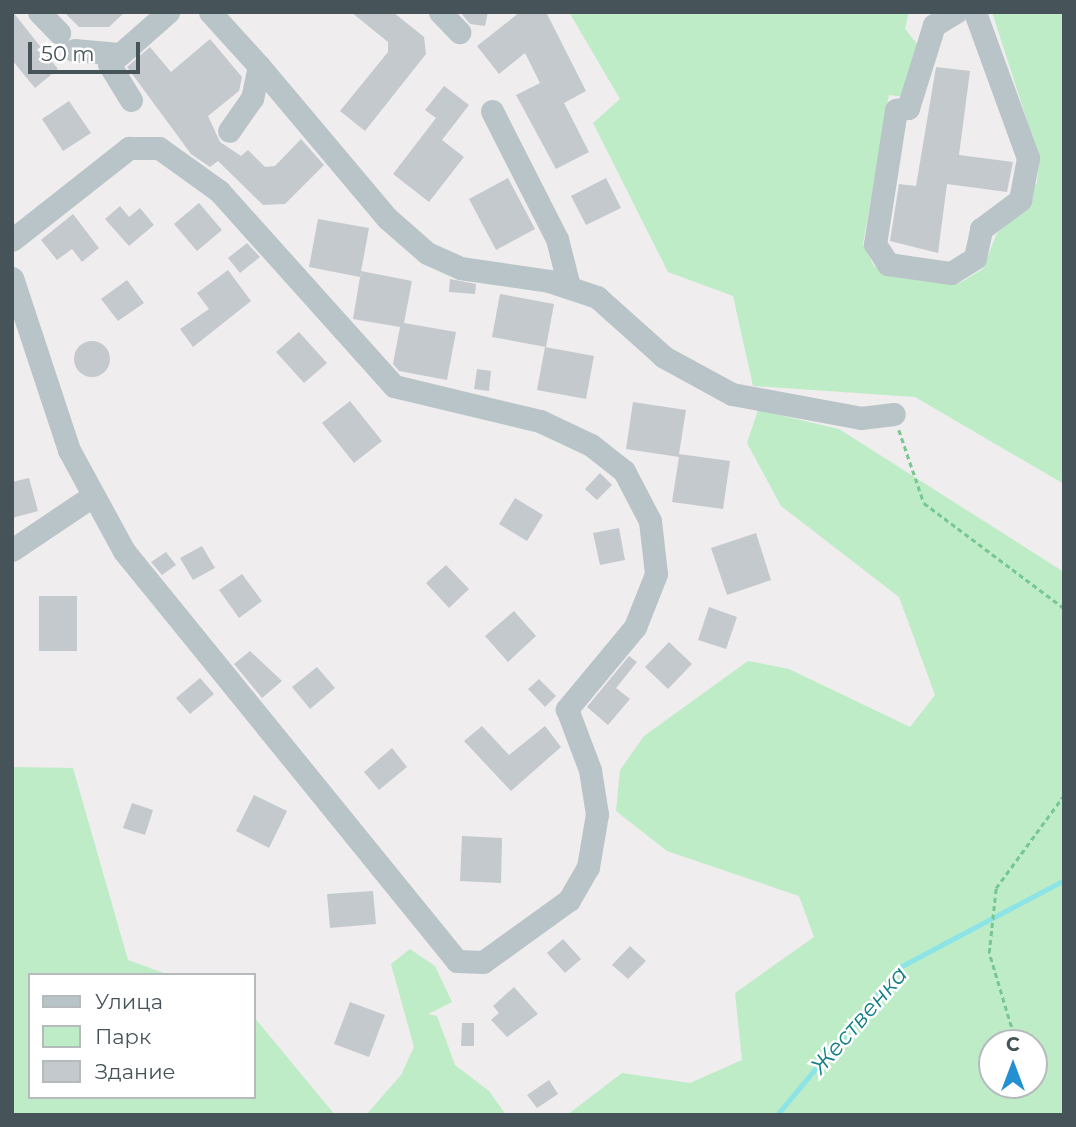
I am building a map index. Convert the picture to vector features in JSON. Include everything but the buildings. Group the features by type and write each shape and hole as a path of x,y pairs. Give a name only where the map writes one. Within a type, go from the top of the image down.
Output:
{"lane":[{"path":"39,12 66,42 119,54"},
{"path":"131,100 109,69 119,54 168,12"},
{"path":"210,12 387,218 427,253 477,272 569,286 614,307 664,357 712,387 861,418 894,414"},
{"path":"440,12 459,32"},
{"path":"956,12 934,25 908,108 896,110 875,244 888,264 951,273 975,258 981,229 1020,200 1028,158 975,12"},
{"path":"229,131 252,98 259,66"},
{"path":"492,111 557,239 569,286"},
{"path":"12,240 129,148 159,148 219,191 387,382 540,421 591,445 624,471 650,521 656,574 635,627 568,709 590,770 597,814 588,867 569,900 482,962 457,961 142,578 91,497 12,278"},
{"path":"12,550 91,497"}],"path":[{"path":"894,414 924,503 1064,608"},
{"path":"1012,1029 989,953 996,887 1064,795"}],"green space":[{"path":"569,12 909,12 905,29 918,45 904,97 889,95 863,244 874,266 893,276 958,284 983,269 996,235 1037,183 1039,158 992,12 1064,12 1064,484 915,397 753,386 733,296 668,272 593,123 620,99"},
{"path":"758,410 839,429 1064,572 1064,1115 567,1115 622,1073 690,1083 742,1060 735,993 814,937 799,896 667,851 616,811 620,770 644,736 748,661 789,669 910,727 935,695 899,597 781,506 747,443"},
{"path":"12,767 73,768 128,960 164,973 28,973 28,1099 256,1099 256,1019 335,1115 12,1115"},
{"path":"410,949 435,966 452,1002 428,1014 437,1016 455,1065 489,1091 506,1115 366,1115 401,1075 414,1047 391,964"}],"waterway":[{"name":"Жественка","path":"777,1115 900,967 1064,880"}]}
